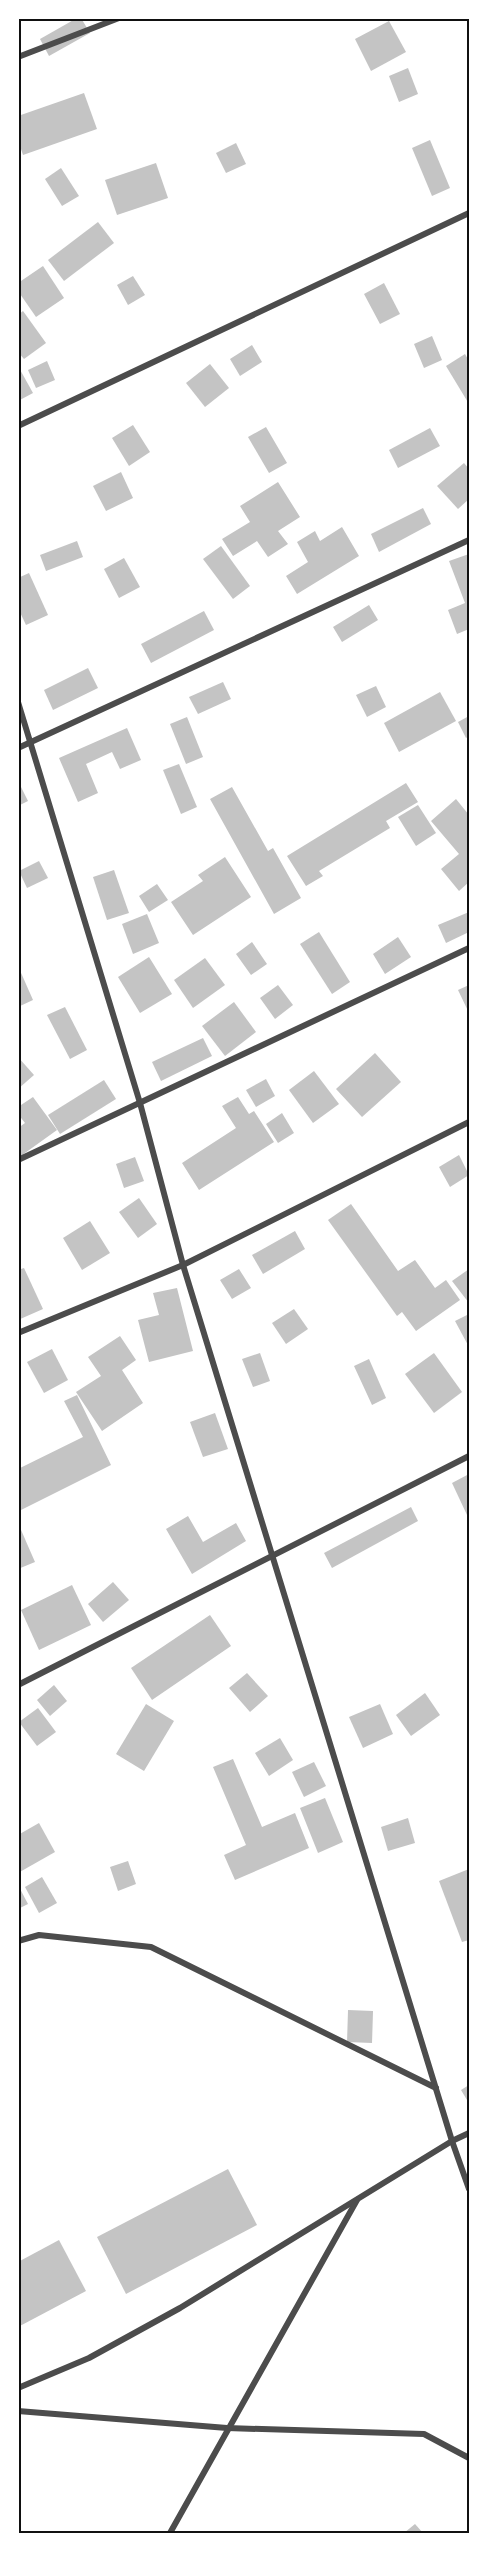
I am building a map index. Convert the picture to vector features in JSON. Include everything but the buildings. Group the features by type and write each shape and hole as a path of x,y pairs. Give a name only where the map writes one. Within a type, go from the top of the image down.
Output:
{"street":[{"path":"18,57 119,18"},
{"path":"18,426 469,213"},
{"path":"18,748 469,540"},
{"path":"18,702 140,1103 183,1265 452,2141 469,2189"},
{"path":"18,1160 469,948"},
{"path":"18,1333 183,1265 469,1122"},
{"path":"18,1685 469,1456"},
{"path":"18,1941 39,1935 151,1947 436,2088"},
{"path":"18,2388 89,2358 180,2308 452,2141 469,2133"},
{"path":"170,2533 357,2199"},
{"path":"18,2411 227,2428 424,2434 469,2458"}]}
